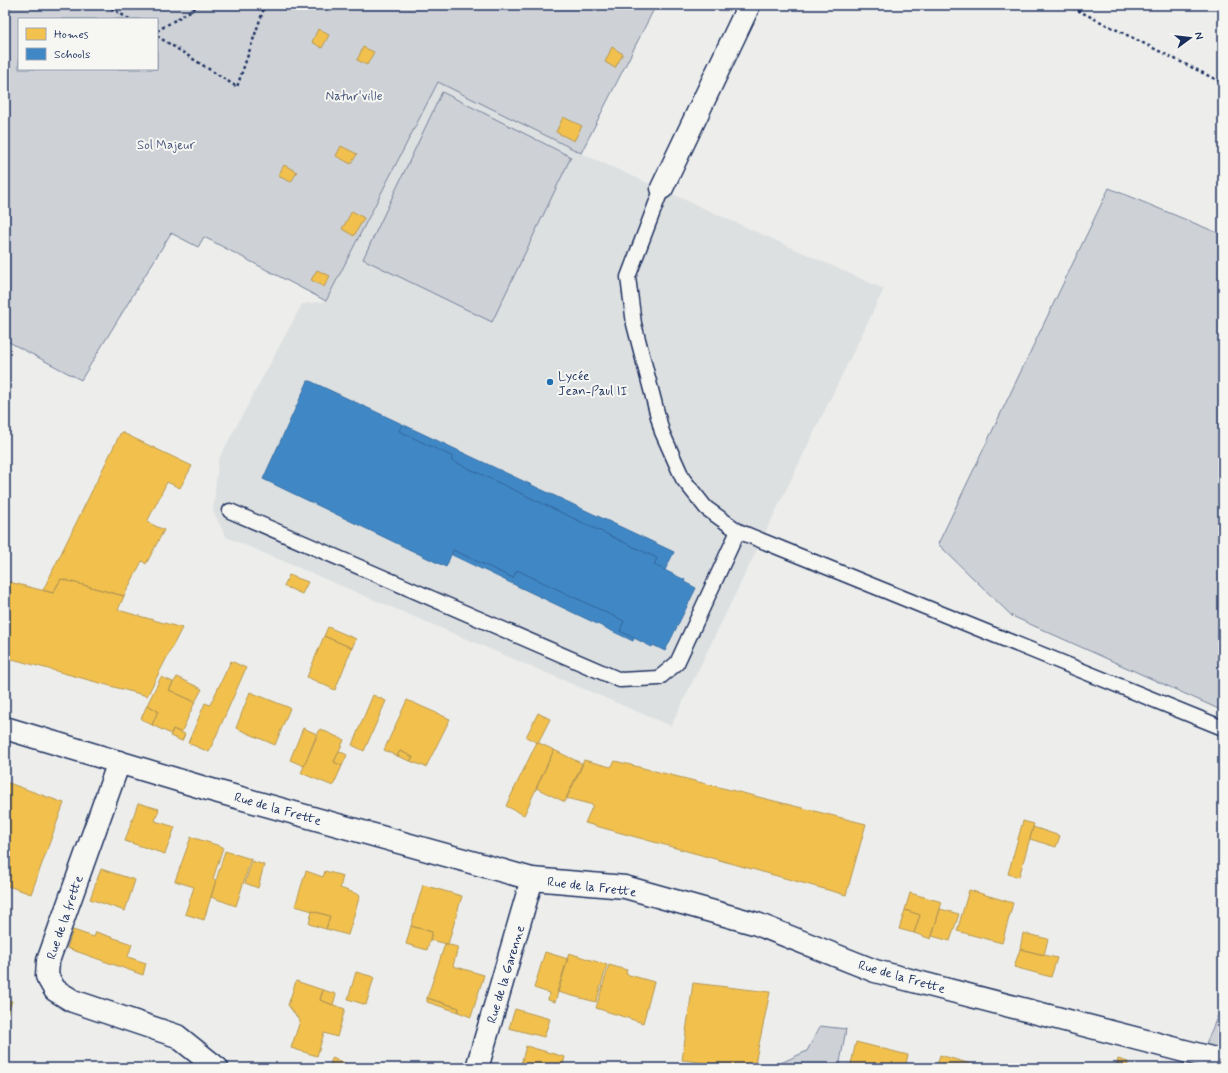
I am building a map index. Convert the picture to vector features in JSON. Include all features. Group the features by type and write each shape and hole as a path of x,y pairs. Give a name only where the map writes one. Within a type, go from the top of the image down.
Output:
{"street":[{"path":"662,188 749,5"},
{"name":"Rue de la Frette","path":"5,728 119,762 532,879 625,888 758,924 875,971 1223,1061"},
{"name":"Rue de la frette","path":"119,762 48,961 47,976 56,990 73,1001 177,1036 217,1068"},
{"name":"Rue de la Garenne","path":"477,1068 532,879"}],"lane":[{"path":"662,188 628,277 634,324 662,432 683,480 706,508 738,531 1223,728"},
{"path":"230,511 620,680 659,678 677,663 738,531"}],"path":[{"path":"106,5 127,18"},
{"path":"158,30 200,5"},
{"path":"252,5 263,11"},
{"path":"158,37 237,87 263,11 262,5"},
{"path":"1066,5 1223,83"}],"shaded area":[{"name":"Lycée Jean-Paul II","path":"438,81 581,153 884,289 671,726 226,537 213,511 218,460 302,304 326,301"}],"green space":[{"path":"5,5 656,5 581,153 438,82 326,301 204,237 198,247 171,233 81,380 5,340"},
{"path":"442,92 571,157 492,322 363,259"},
{"path":"1109,188 1223,235 1223,711 1012,616 938,544"},
{"path":"1223,1003 1223,1068 1196,1068"},
{"path":"820,1026 846,1029 839,1068 770,1068 807,1051"}],"building: Homes":[{"path":"318,29 329,35 322,48 312,42"},
{"path":"363,47 374,52 367,65 357,60"},
{"path":"612,47 623,54 615,68 605,62"},
{"path":"563,117 582,126 574,141 556,132"},
{"path":"341,146 357,154 351,164 336,156"},
{"path":"284,165 297,172 291,182 278,176"},
{"path":"352,211 364,218 354,236 342,229"},
{"path":"317,270 330,276 324,287 311,280"},
{"path":"121,432 192,466 180,488 167,482 147,522 164,530 146,564 142,561 124,596 61,579 53,593 43,590"},
{"path":"289,575 308,582 302,594 284,586"},
{"path":"61,579 124,596 118,610 182,628 147,696 5,657 5,581 53,593"},
{"path":"328,627 356,639 352,648 324,636"},
{"path":"324,636 352,648 335,690 307,677"},
{"path":"231,661 246,668 209,752 188,743 205,703 210,705"},
{"path":"161,677 173,682 169,690 195,702 181,733 173,729 171,734 152,725 158,711 147,705"},
{"path":"177,677 202,689 195,702 169,690"},
{"path":"250,692 290,708 275,745 236,728"},
{"path":"373,695 386,701 364,751 352,745"},
{"path":"407,700 450,719 426,767 410,761 413,757 400,751 397,756 384,750"},
{"path":"147,705 158,711 152,725 141,719"},
{"path":"538,713 550,719 538,743 526,737"},
{"path":"303,728 317,734 304,766 290,760"},
{"path":"173,729 185,734 182,741 170,736"},
{"path":"320,729 344,740 334,762 342,766 333,786 301,773"},
{"path":"537,742 554,750 524,815 506,806"},
{"path":"554,750 583,764 565,802 536,788"},
{"path":"339,751 347,755 342,766 334,762"},
{"path":"400,751 413,757 410,761 397,756"},
{"path":"584,760 611,767 615,761 866,824 846,895 585,823 593,805 566,798"},
{"path":"6,782 64,803 31,894 5,885"},
{"path":"138,803 159,809 155,821 175,827 165,854 125,841"},
{"path":"1023,821 1034,824 1019,877 1008,874"},
{"path":"1033,827 1060,836 1056,847 1030,839"},
{"path":"191,837 223,847 213,879 216,880 204,920 185,914 194,887 175,881"},
{"path":"225,851 251,859 236,906 211,897"},
{"path":"252,861 264,865 258,888 245,883"},
{"path":"101,869 135,880 125,911 90,899"},
{"path":"306,871 323,877 325,871 343,876 340,888 360,895 348,935 326,929 330,916 295,906"},
{"path":"423,885 462,896 448,944 430,940 432,932 411,926"},
{"path":"969,890 1013,903 1002,943 957,931"},
{"path":"910,893 942,902 931,939 914,933 920,915 905,910"},
{"path":"940,909 959,914 950,941 932,936"},
{"path":"905,910 920,915 914,933 899,929"},
{"path":"312,911 330,916 326,929 309,924"},
{"path":"411,926 432,932 427,950 406,944"},
{"path":"73,930 94,937 96,932 132,944 128,957 146,963 143,975 67,948"},
{"path":"1023,933 1048,939 1044,955 1020,949"},
{"path":"445,944 458,947 453,966 484,975 471,1017 458,1012 459,1008 427,998"},
{"path":"1020,949 1057,958 1051,977 1014,967"},
{"path":"545,952 568,959 555,1002 548,1000 549,993 534,988"},
{"path":"569,953 607,965 596,1002 557,992"},
{"path":"609,965 627,970 626,974 654,982 643,1023 596,1008"},
{"path":"356,972 374,977 366,1005 348,999"},
{"path":"296,981 323,990 320,1000 345,1009 337,1037 324,1033 317,1056 291,1048 300,1021 288,1005"},
{"path":"693,983 770,992 754,1068 682,1060"},
{"path":"323,990 336,994 333,1005 320,1000"},
{"path":"427,998 459,1008 458,1012 427,1002"},
{"path":"5,999 12,1001 5,1020"},
{"path":"515,1009 550,1019 544,1037 509,1028"},
{"path":"856,1042 908,1055 905,1068 850,1068"},
{"path":"526,1046 565,1057 562,1068 520,1068"},
{"path":"940,1055 978,1066 977,1068 936,1068"},
{"path":"332,1058 350,1065 349,1068 329,1068"},
{"path":"1118,1059 1128,1062 1127,1068 1116,1068"}],"building: Schools":[{"path":"308,381 402,424 399,431 453,457 451,460 657,558 654,565 685,580 684,582 696,588 665,651 653,645 652,647 620,631 624,621 517,570 513,578 453,550 446,567 263,479"},
{"path":"402,424 674,552 665,570 654,565 657,558 451,460 453,457 399,431"},
{"path":"453,550 513,578 517,570 624,621 620,631 634,638 633,641 452,555"}],"place":[{"name":"Lycée Jean-Paul II","path":"550,382"}],"park label":[{"name":"Natur'ville","path":"354,95"},
{"name":"Sol Majeur","path":"166,144"}]}
